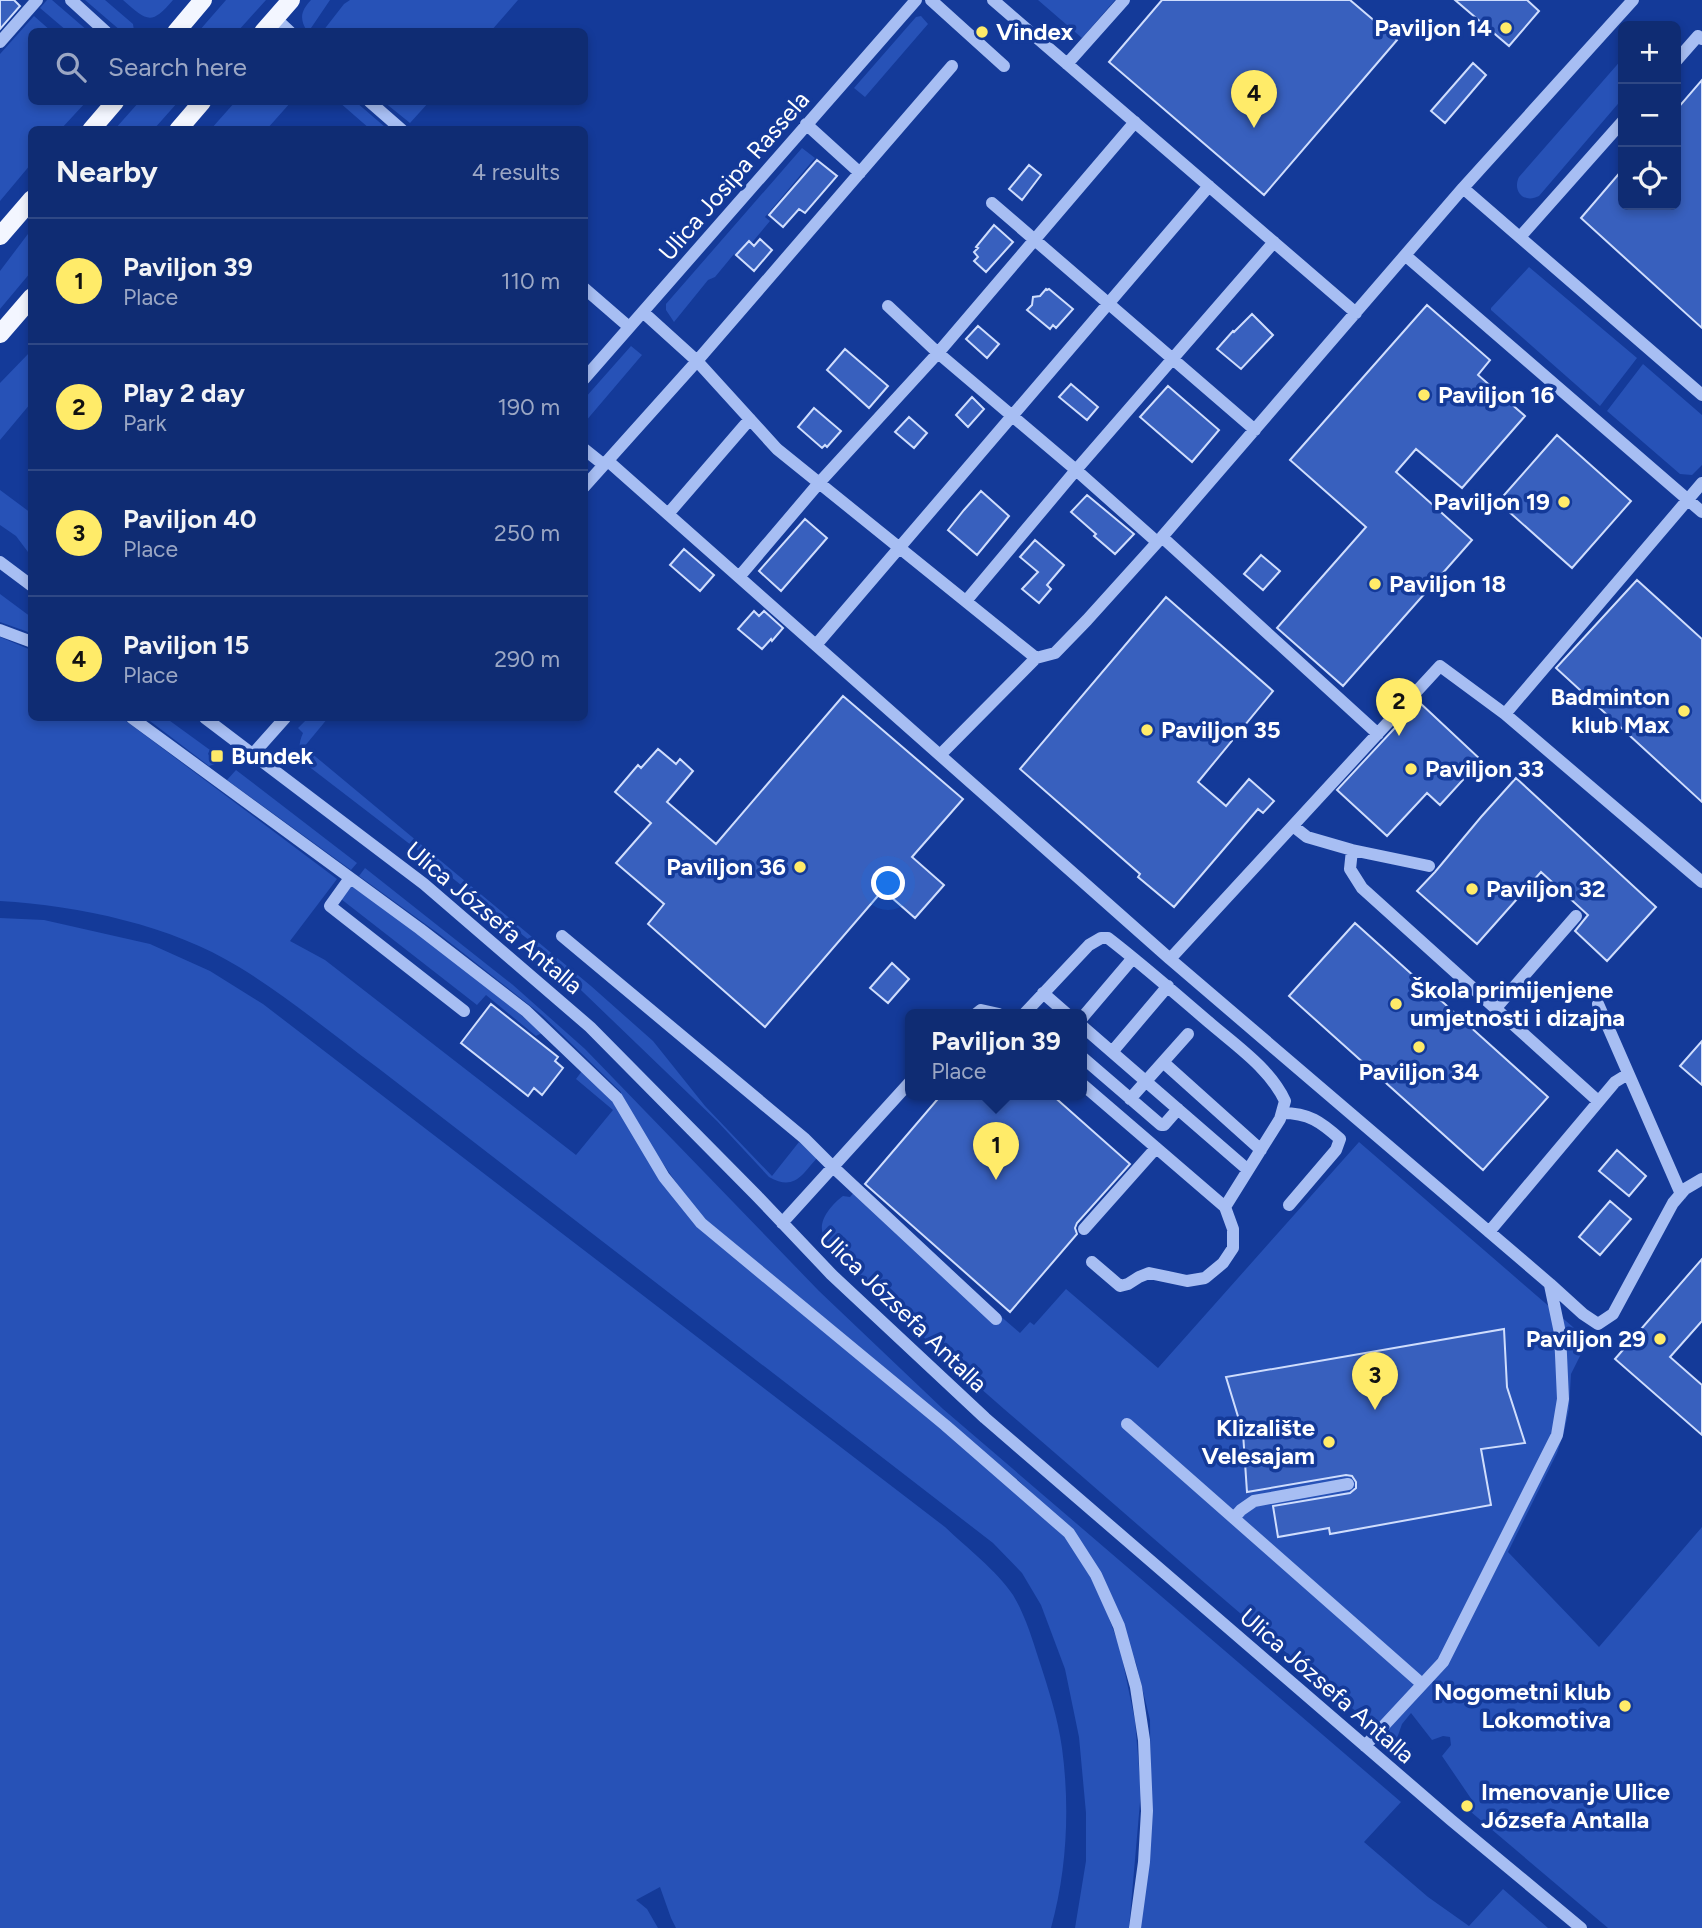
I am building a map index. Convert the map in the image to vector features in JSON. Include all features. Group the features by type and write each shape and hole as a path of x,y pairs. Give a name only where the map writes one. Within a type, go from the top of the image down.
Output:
{"main road":[{"path":"179,28 203,0"},
{"path":"269,25 291,0"},
{"path":"94,126 112,105"},
{"path":"181,126 199,105"},
{"path":"0,236 28,204"},
{"path":"0,334 28,302"}],"street":[{"path":"0,42 37,0"},
{"path":"71,0 102,28"},
{"name":"Ulica Josipa Rassela","path":"588,374 916,0"},
{"path":"931,0 1004,66"},
{"path":"1067,64 1124,0"},
{"path":"940,755 1036,658 1055,653 1159,540 1463,188 1633,0"},
{"path":"1000,2 1067,64 1356,313"},
{"path":"1681,55 1698,36 1702,39"},
{"path":"588,483 952,66"},
{"path":"373,105 397,126"},
{"path":"739,577 819,482 938,353 1135,122"},
{"path":"806,124 860,173"},
{"path":"1520,237 1618,127"},
{"path":"816,645 1209,186"},
{"path":"1463,188 1702,395"},
{"path":"992,202 1255,430"},
{"path":"966,601 1274,242"},
{"path":"1406,256 1702,512"},
{"path":"588,291 629,327"},
{"path":"888,306 938,353 1159,540 1378,734"},
{"path":"643,313 697,361 777,449 1036,658"},
{"path":"668,514 750,419"},
{"path":"588,452 668,514 1170,959 1583,1314 1598,1324 1614,1314 1673,1203 1685,1189 1702,1179"},
{"path":"1504,714 1702,483"},
{"path":"1,565 28,583"},
{"path":"0,629 28,640"},
{"path":"1170,959 1440,666 1504,714 1702,882"},
{"path":"136,721 420,929 526,1011 617,1098 664,1177 701,1223 945,1425 1069,1533 1096,1575 1119,1626 1136,1687 1144,1740 1147,1811 1144,1862 1135,1928"},
{"name":"Ulica Józsefa Antalla","path":"209,721 424,884 486,935 590,1027 831,1274 985,1418 1365,1746 1581,1928"},
{"path":"253,754 282,721"},
{"path":"1293,826 1307,836 1429,866"},
{"path":"1352,849 1350,869 1362,888 1598,1101"},
{"path":"350,878 330,906 464,1011"},
{"path":"1494,1009 1576,915"},
{"path":"562,936 804,1138 996,1319"},
{"path":"1031,1009 1089,945 1101,938 1108,938 1253,1060 1279,1088 1285,1101 1282,1113 1225,1208"},
{"path":"1087,1012 1133,958"},
{"path":"1112,1052 1168,986"},
{"path":"1043,993 1061,1009"},
{"path":"1598,1004 1681,1194"},
{"path":"1087,1031 1248,1170"},
{"path":"1130,1099 1188,1034"},
{"path":"1087,1050 1096,1039"},
{"path":"1087,1060 1163,1126 1178,1109"},
{"path":"1163,1062 1261,1150"},
{"path":"1489,1232 1598,1101 1615,1082 1629,1074"},
{"path":"782,1223 905,1087"},
{"path":"1087,1088 1225,1208 1233,1229 1233,1248 1223,1263 1205,1278 1187,1282 1149,1273 1120,1286 1092,1262"},
{"path":"1282,1113 1307,1115 1340,1139 1336,1150 1289,1205"},
{"path":"1084,1229 1156,1148"},
{"path":"1365,1746 1443,1662 1557,1436 1563,1399 1560,1333 1550,1284"},
{"path":"1127,1424 1422,1684"},
{"path":"1234,1518 1254,1501 1348,1483"}],"shaded area":[{"path":"47,0 52,0 85,28 63,28 40,8"},
{"path":"85,0 105,0 133,24 134,28 118,28"},
{"path":"123,0 173,0 159,14 149,18 138,13"},
{"path":"226,0 266,0 241,28 202,28"},
{"path":"311,0 330,0 311,28 306,28 303,22 305,8"},
{"path":"350,0 518,0 494,28 325,28"},
{"path":"1038,0 1115,0 1082,38"},
{"path":"34,16 48,28 28,28 28,105 83,105 64,126 28,126 28,168 0,201 0,54"},
{"path":"921,16 928,24 865,97 854,88 916,17"},
{"path":"1618,64 1618,104 1539,196 1529,198 1521,195 1517,187 1519,177"},
{"path":"136,105 175,105 157,126 118,126"},
{"path":"232,105 288,105 270,126 214,126"},
{"path":"342,105 359,105 384,126 367,126"},
{"path":"388,105 426,105 410,123"},
{"path":"802,148 815,158 765,217 770,221 739,258 734,254 715,277 708,280 674,322 666,310 666,304"},
{"path":"28,234 28,276 0,309 0,271"},
{"path":"1529,267 1637,358 1600,406 1491,310"},
{"path":"631,346 642,355 588,418 588,395"},
{"path":"28,354 28,407 0,440 0,383"},
{"path":"1643,364 1702,415 1702,465 1692,475 1680,474 1607,411"},
{"path":"0,490 28,511 28,552 16,536 0,525"},
{"path":"0,594 28,615 28,632 0,622"},
{"path":"0,637 28,649 28,721 126,721 337,879 290,941 325,960 576,1155 613,1110 576,1079 582,1071 605,1092 700,1228 984,1464 1067,1539 1099,1591 1120,1648 1135,1721 1141,1791 1129,1928 1075,1928 1086,1861 1086,1813 1079,1737 1065,1669 1041,1605 1022,1573 993,1543 378,1068 239,967 184,940 124,920 62,908 0,901"},
{"path":"150,721 170,721 210,750 208,754 218,763 209,766"},
{"path":"305,721 326,721 304,747 591,986 653,1041 705,1106 772,1176 799,1142 817,1158 806,1171 791,1182 769,1177 717,1121 530,941 303,762 300,741 303,733 298,728"},
{"path":"236,770 357,863 351,870 227,780"},
{"path":"365,868 513,985 585,1049 819,1291 943,1409 1401,1802 1364,1842 1428,1897 1469,1926 1503,1889 1548,1928 1140,1928 1151,1825 1150,1720 1136,1663 1071,1530 1018,1480 707,1223 651,1146 621,1098 621,1092 542,1015 439,934 359,876"},
{"path":"351,886 449,956 542,1033 536,1036 486,995 477,1005 341,899"},
{"path":"0,918 44,920 150,944 210,971 263,1004 945,1527 990,1568 1013,1595 1025,1619 1049,1692 1060,1737 1066,1793 1064,1861 1051,1928 676,1928 660,1887 636,1900 647,1909 658,1928 0,1928"},
{"name":"Klizalište Velesajam","path":"1359,1142 1588,1340 1571,1374 1569,1409 1557,1453 1508,1552 1599,1647 1702,1527 1702,1928 1608,1928 1471,1812 1474,1804 1472,1800 1442,1756 1451,1745 1450,1737 1443,1736 1432,1740 1411,1713 1402,1724 1395,1744 952,1363 844,1261 828,1243 822,1231 830,1208 843,1196 850,1197 855,1191 1020,1333 1030,1322 1034,1325 1066,1289 1158,1368"}],"building":[{"path":"0,0 14,0 20,6 0,29"},
{"path":"1162,0 1350,0 1397,40 1264,195 1109,62"},
{"name":"Paviljon 14","path":"1455,0 1527,0 1539,11 1509,46"},
{"path":"1473,63 1486,75 1445,123 1431,111"},
{"path":"1702,80 1702,328 1581,218 1618,175 1618,210 1681,210 1681,104"},
{"path":"817,160 837,176 805,213 799,209 783,227 769,215"},
{"path":"1029,165 1041,175 1022,200 1009,189"},
{"path":"994,225 1013,242 986,272 974,261 978,257 974,252"},
{"path":"760,239 772,250 754,271 736,255 749,241 754,246"},
{"path":"1046,289 1073,309 1056,328 1053,325 1050,329 1027,310 1032,305 1033,297 1040,296"},
{"path":"1427,305 1490,360 1478,375 1525,416 1462,488 1416,449 1396,472 1472,540 1343,686 1277,628 1366,527 1290,460"},
{"path":"1252,314 1273,335 1241,369 1217,349"},
{"path":"978,326 999,344 987,358 966,339"},
{"path":"845,349 888,386 869,408 827,370"},
{"path":"1071,384 1098,407 1087,420 1059,397"},
{"path":"1168,386 1219,430 1192,462 1140,417"},
{"path":"972,397 984,409 968,427 956,415"},
{"path":"814,408 841,431 827,447 825,445 822,448 798,427"},
{"path":"909,417 927,433 914,448 895,432"},
{"name":"Paviljon 19","path":"1557,435 1631,501 1572,568 1498,502"},
{"path":"981,491 1009,516 977,555 948,530"},
{"path":"1087,495 1134,534 1115,554 1071,512"},
{"path":"805,519 827,538 781,591 759,571"},
{"path":"1035,540 1064,565 1047,585 1051,589 1039,603 1022,589 1038,572 1020,557"},
{"path":"684,549 714,575 700,591 670,565"},
{"path":"1261,555 1280,571 1263,590 1244,574"},
{"path":"1637,580 1702,639 1702,802 1556,668"},
{"name":"Paviljon 35","path":"1166,597 1273,691 1198,782 1226,806 1249,779 1274,801 1263,813 1258,809 1174,907 1020,769"},
{"path":"754,611 759,616 764,611 783,628 762,649 738,629"},
{"name":"Paviljon 36","path":"843,696 963,799 912,857 944,885 915,918 883,890 765,1027 648,924 664,904 616,863 651,823 615,792 638,765 641,768 658,749 676,764 680,759 693,771 667,802 716,844"},
{"name":"Paviljon 33","path":"1419,702 1481,760 1440,805 1427,793 1387,836 1337,790"},
{"path":"1516,778 1656,907 1607,961 1575,931 1588,915 1541,872 1477,944 1417,891"},
{"name":"Paviljon 34","path":"1355,923 1548,1097 1483,1170 1289,996"},
{"path":"892,963 909,979 888,1003 870,988"},
{"path":"491,1004 558,1057 555,1061 563,1068 542,1095 534,1088 528,1096 461,1043"},
{"path":"1702,1041 1702,1085 1680,1066"},
{"path":"937,1100 1058,1100 1130,1164 1077,1223 1077,1234 1010,1312 865,1184"},
{"path":"1617,1150 1646,1176 1629,1196 1599,1171"},
{"path":"1610,1201 1631,1219 1600,1255 1579,1237"},
{"name":"Paviljon 29","path":"1702,1259 1702,1321 1670,1357 1702,1385 1702,1435 1615,1359"},
{"path":"1504,1329 1507,1387 1525,1443 1481,1449 1491,1505 1330,1534 1329,1528 1278,1537 1273,1506 1350,1493 1356,1488 1356,1482 1352,1476 1346,1475 1247,1492 1243,1433 1226,1377"}],"place":[{"name":"Paviljon 14","path":"1506,28"},
{"name":"Vindex","path":"982,32"},
{"name":"Paviljon 15","path":"1254,128"},
{"name":"Paviljon 16","path":"1424,395"},
{"name":"Paviljon 19","path":"1564,502"},
{"name":"Paviljon 18","path":"1375,584"},
{"name":"Badminton klub Max","path":"1684,711"},
{"name":"Paviljon 35","path":"1147,730"},
{"name":"Play 2 day","path":"1399,736"},
{"name":"Bundek","path":"217,756"},
{"name":"Paviljon 33","path":"1411,769"},
{"name":"Paviljon 36","path":"800,867"},
{"name":"Paviljon 32","path":"1472,889"},
{"name":"Škola primijenjene umjetnosti i dizajna","path":"1396,1004"},
{"name":"Paviljon 34","path":"1419,1047"},
{"name":"Paviljon 39","path":"996,1180"},
{"name":"Paviljon 29","path":"1660,1339"},
{"name":"Paviljon 40","path":"1375,1410"},
{"name":"Klizalište Velesajam","path":"1329,1442"},
{"name":"Nogometni klub Lokomotiva","path":"1625,1706"},
{"name":"Imenovanje Ulice Józsefa Antalla","path":"1467,1806"}]}
